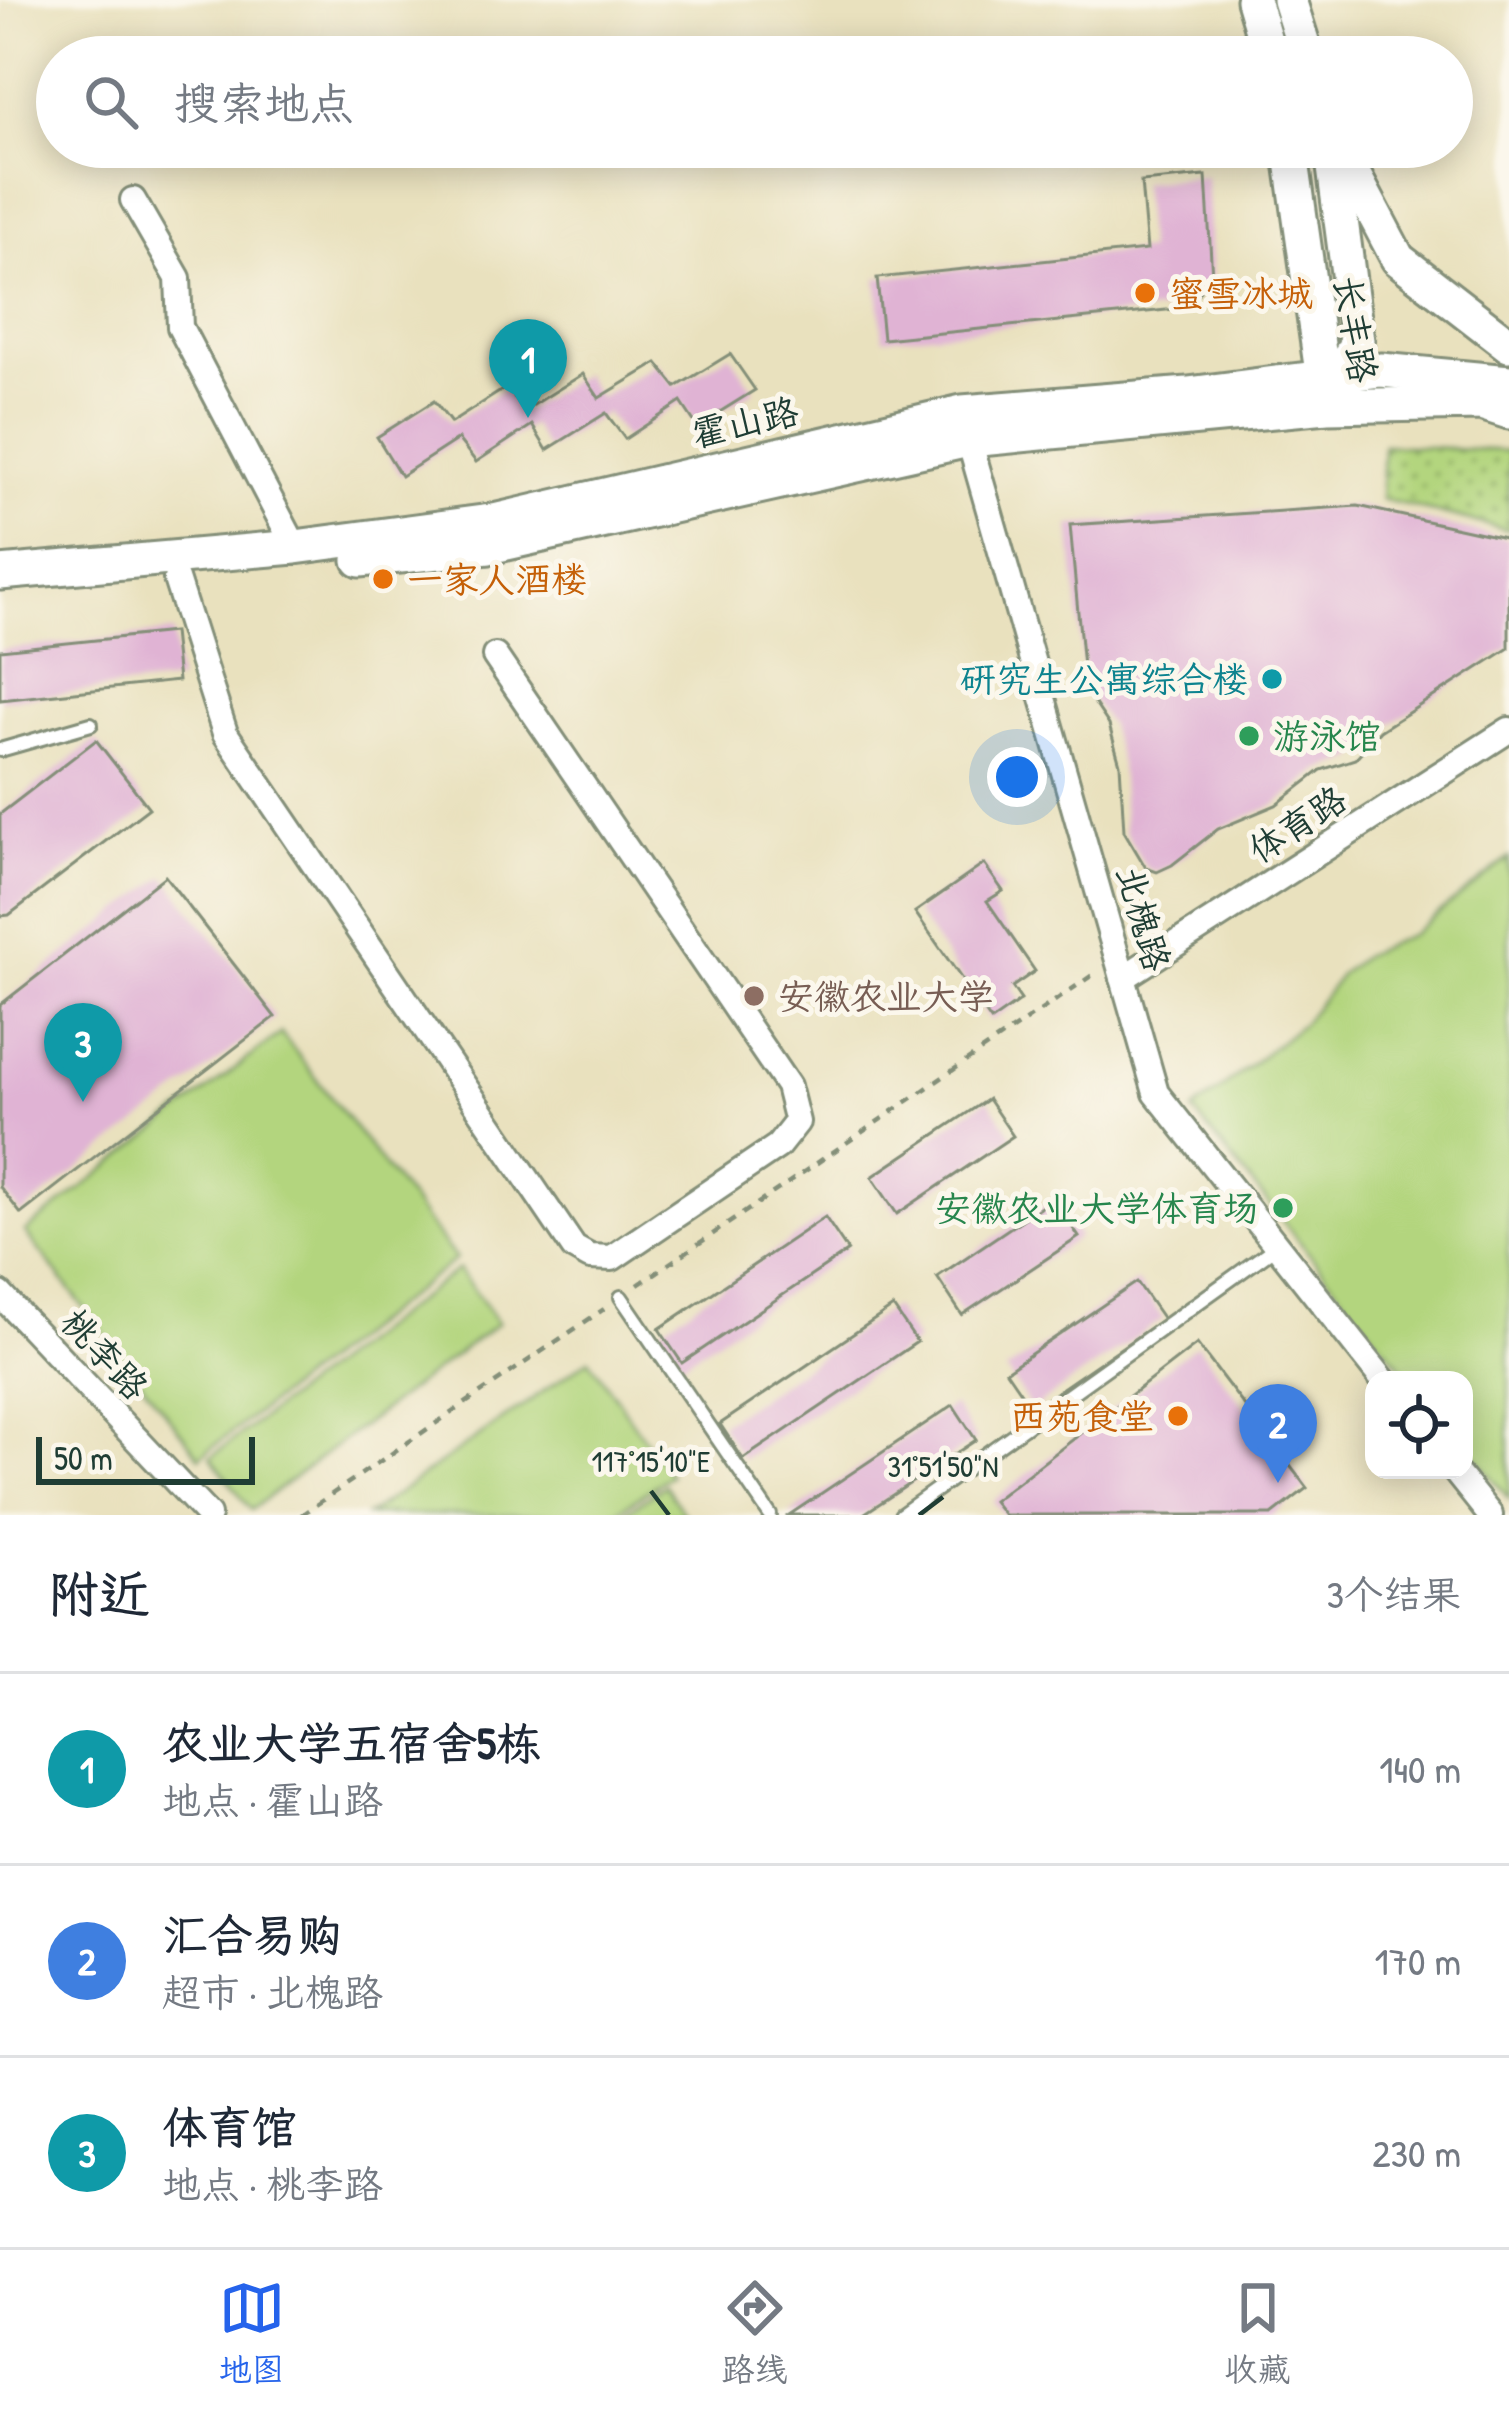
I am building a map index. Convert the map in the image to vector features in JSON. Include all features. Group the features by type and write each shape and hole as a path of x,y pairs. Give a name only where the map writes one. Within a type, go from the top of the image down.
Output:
{"main road":[{"path":"1252,0 1263,36"},
{"path":"1289,0 1300,36"},
{"name":"长丰路","path":"1294,168 1330,386"},
{"name":"长丰路","path":"1330,386 1357,341 1337,168"},
{"path":"1347,168 1398,259 1509,345"},
{"name":"霍山路","path":"0,573 295,547 498,520 965,426 1330,386 1381,370 1509,382"},
{"name":"霍山路","path":"1330,386 1481,403 1509,412"},
{"name":"霍山路","path":"0,596 489,547 965,426"}],"street":[{"path":"133,200 178,278 180,327 295,547"},
{"name":"北槐路","path":"965,426 1156,1093 1376,1371"},
{"path":"176,579 225,734 574,1248 590,1257 612,1258 778,1146 797,1122 788,1086 495,656"},
{"name":"体育路","path":"1120,968 1509,730"},
{"name":"桃李路","path":"0,1294 208,1515"},
{"path":"1461,1479 1490,1515"}],"lane":[{"path":"0,750 92,724"},
{"path":"901,1515 1277,1246"},
{"path":"621,1297 770,1515"}],"path":[{"path":"301,1515 1120,968"}],"green space":[{"path":"1383,445 1509,451 1509,530 1381,499"},
{"path":"1509,858 1509,1499 1473,1454 1473,1371 1405,1371 1193,1111 1303,1023 1342,973 1364,955 1412,934"},
{"path":"281,1033 456,1259 200,1457 25,1232"},
{"path":"458,1269 498,1323 251,1510 211,1457"},
{"path":"589,1359 670,1475 612,1515 367,1515"},
{"path":"665,1485 685,1515 621,1515"}],"building":[{"path":"1206,176 1212,277 1193,300 1176,309 883,339 877,278 1147,250 1141,182"},
{"path":"730,354 755,390 697,426 681,402 625,439 606,413 547,450 532,425 476,462 458,439 401,476 377,437 434,401 451,423 507,387 524,411 583,374 599,398 657,363 676,387"},
{"name":"研究生公寓综合楼","path":"1358,506 1509,539 1509,648 1380,731 1355,759 1321,770 1276,805 1218,829 1172,865 1157,872 1146,868 1124,831 1120,764 1109,725 1085,689 1070,525"},
{"path":"173,632 178,681 0,700 0,650"},
{"path":"96,740 149,808 9,915 0,916 0,814"},
{"path":"984,864 1003,891 987,901 1035,971 1012,987 1021,1000 991,1021 915,912"},
{"path":"165,876 275,1017 21,1214 0,1187 0,1005"},
{"path":"988,1099 1013,1136 897,1214 872,1177"},
{"path":"1053,1199 1079,1237 962,1315 937,1277"},
{"path":"825,1217 848,1251 682,1363 659,1329"},
{"path":"1137,1282 1163,1319 1032,1409 1006,1371"},
{"path":"893,1307 917,1342 743,1459 720,1424"},
{"name":"西苑食堂","path":"1197,1344 1307,1488 1272,1515 1004,1515 993,1501"},
{"path":"953,1405 976,1440 862,1515 789,1515"}],"place":[{"name":"蜜雪冰城","path":"1145,293"},
{"name":"农业大学五宿舍5栋","path":"528,418"},
{"name":"一家人酒楼","path":"383,579"},
{"name":"研究生公寓综合楼","path":"1272,679"},
{"name":"游泳馆","path":"1249,736"},
{"name":"安徽农业大学","path":"754,996"},
{"name":"体育馆","path":"83,1102"},
{"name":"安徽农业大学体育场","path":"1283,1208"},
{"name":"西苑食堂","path":"1178,1416"},
{"name":"汇合易购","path":"1278,1483"}]}
